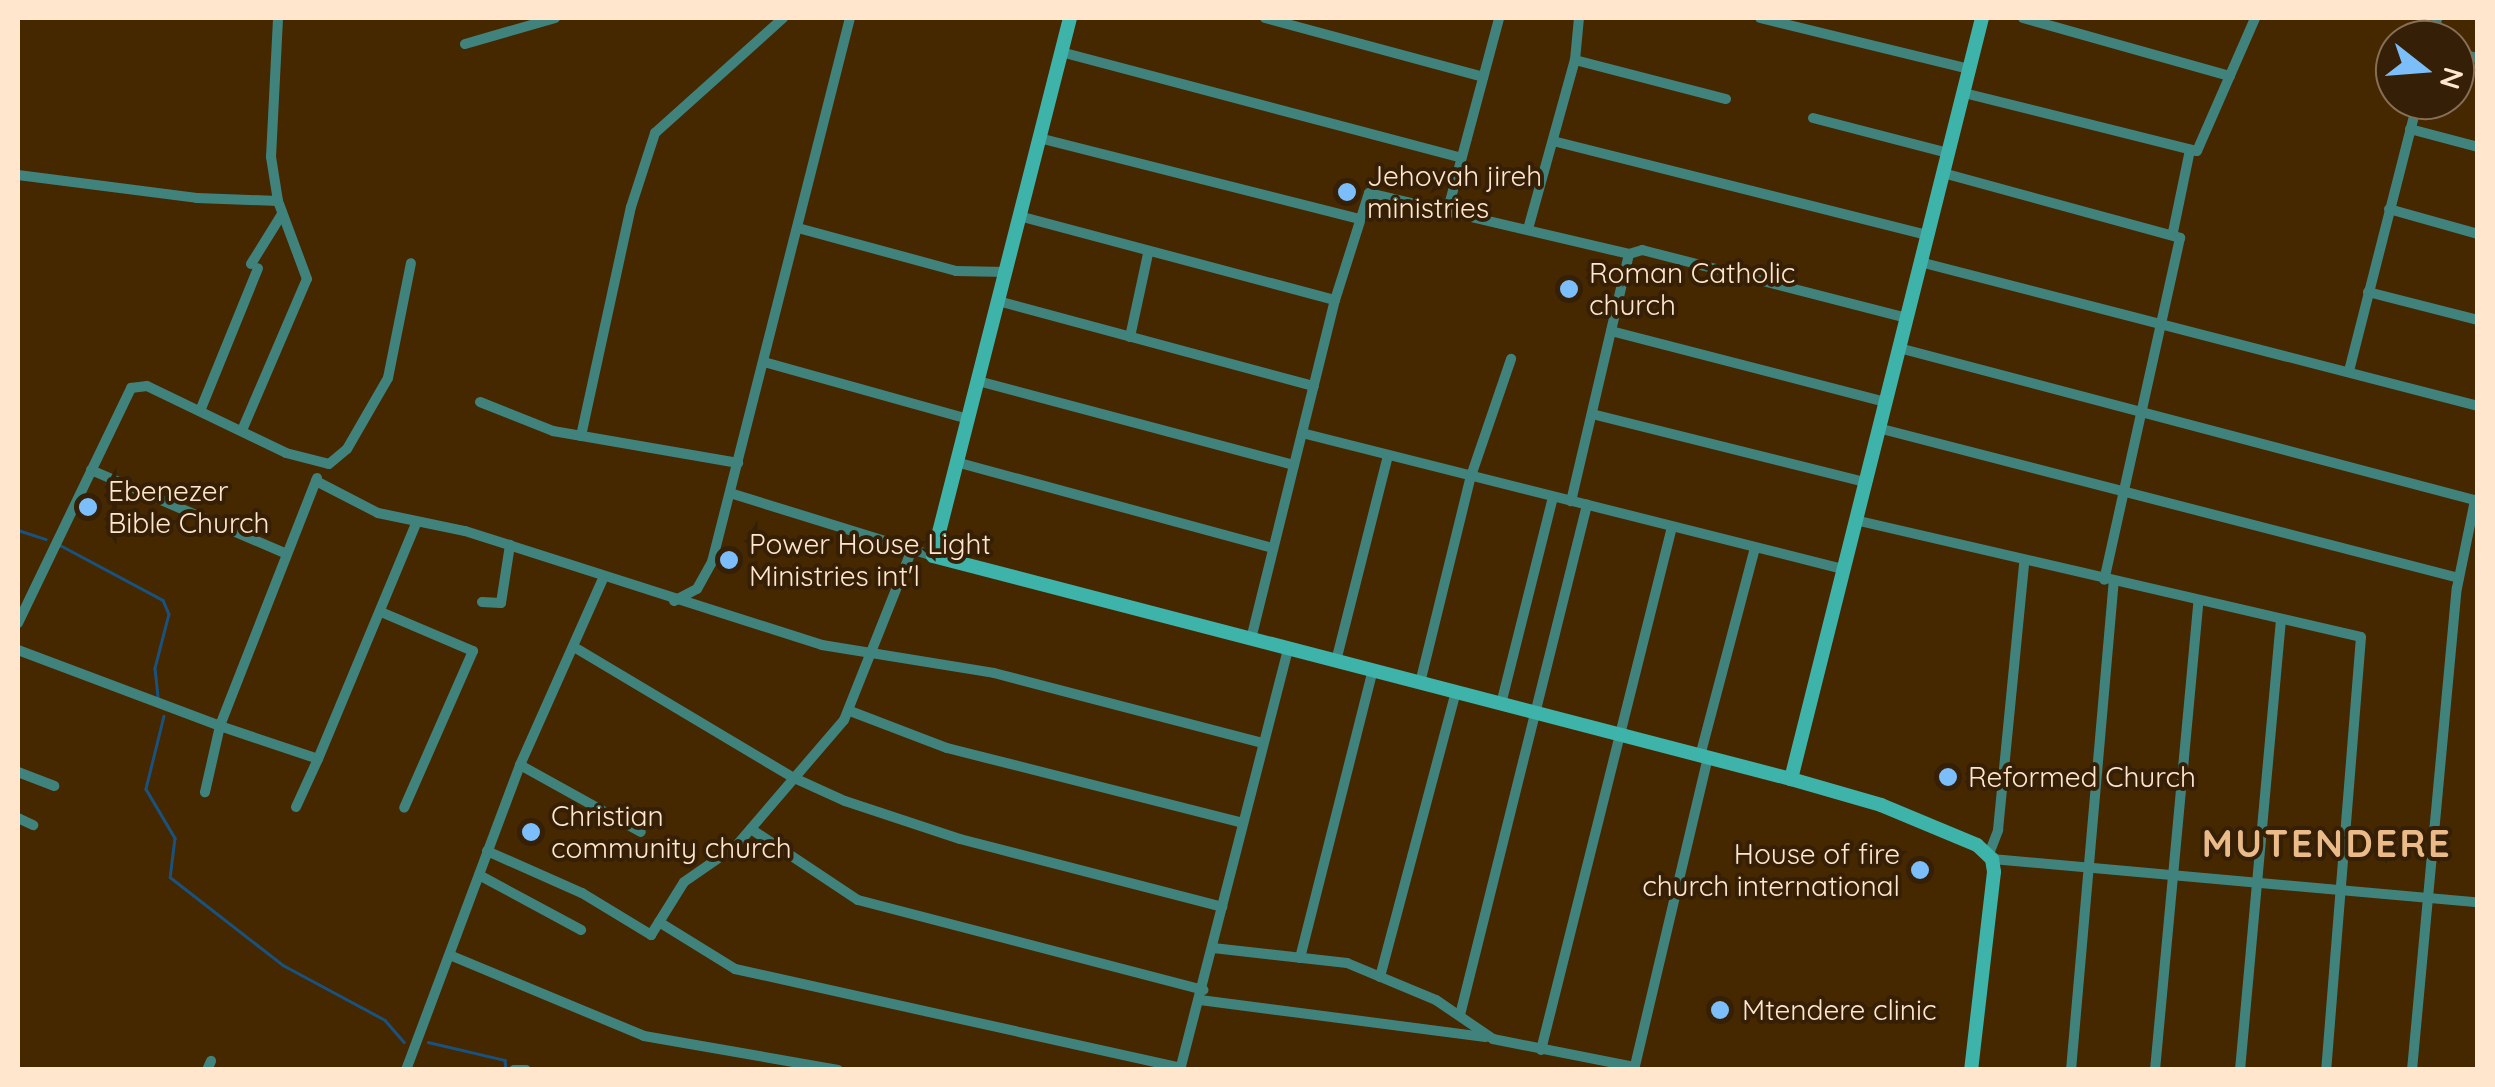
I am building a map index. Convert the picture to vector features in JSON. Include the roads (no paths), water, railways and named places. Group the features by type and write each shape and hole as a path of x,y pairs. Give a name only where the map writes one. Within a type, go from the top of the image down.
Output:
{"main road":[{"path":"1070,18 933,556 1791,779 1924,820 1990,857 1972,1070"},
{"path":"1791,779 1982,18"}],"street":[{"path":"244,428 306,288 278,201 271,122 278,18"},
{"path":"465,44 555,18"},
{"path":"581,436 631,207 655,133 783,18"},
{"path":"673,601 702,582 730,493 850,18"},
{"path":"1265,18 1483,77"},
{"path":"1448,210 1500,18"},
{"path":"1528,228 1575,60 1579,18"},
{"path":"1760,18 1970,69"},
{"path":"2022,18 2230,76"},
{"path":"1964,93 2190,150 2201,146 2255,18"},
{"path":"1061,52 1461,158"},
{"path":"1575,60 1726,99"},
{"path":"1813,118 1948,153"},
{"path":"2348,371 2412,120"},
{"path":"2410,129 2478,147"},
{"path":"1039,138 1358,218"},
{"path":"1552,140 1927,235"},
{"path":"2071,1070 2109,581 2122,492 2180,244 2173,232 2190,150"},
{"path":"1943,173 2173,232"},
{"path":"18,175 197,198 278,201"},
{"path":"1251,639 1335,300 1358,218 1375,191 1629,254 1642,250 1906,318"},
{"path":"2390,209 2478,234"},
{"path":"200,411 254,266 282,214"},
{"path":"1019,216 1148,254 1335,300"},
{"path":"798,228 956,271 1006,272"},
{"path":"1130,336 1148,254"},
{"path":"1572,501 1629,254"},
{"path":"1920,262 2478,406"},
{"path":"205,792 220,726 321,467 347,449 388,378 411,263"},
{"path":"2368,292 2478,320"},
{"path":"998,301 1314,386"},
{"path":"1611,331 1885,402"},
{"path":"1898,348 2476,501 2459,578 2412,1070"},
{"path":"1420,683 1471,476 1511,359"},
{"path":"764,362 968,419"},
{"path":"978,381 1294,465"},
{"path":"18,623 136,384 244,428 321,467"},
{"path":"480,402 581,436 738,463"},
{"path":"1592,414 1864,482"},
{"path":"1878,428 2459,578"},
{"path":"1302,433 1843,569"},
{"path":"1336,661 1388,455"},
{"path":"956,462 1274,548"},
{"path":"91,470 286,553"},
{"path":"316,481 358,506 510,546 673,601 872,658 994,672 1263,742"},
{"path":"730,493 933,556"},
{"path":"1501,704 1554,498"},
{"path":"1460,1015 1587,505"},
{"path":"1854,520 2024,564 2361,638 2326,1070"},
{"path":"296,807 416,524"},
{"path":"1541,1050 1672,527"},
{"path":"482,602 502,603 510,546"},
{"path":"751,829 858,900 1201,995 1488,1037 1634,1068 1704,756 1756,548"},
{"path":"487,851 582,893 647,936 684,882 751,829 850,711 912,550"},
{"path":"2024,564 1998,830 1990,857 2173,878 2478,902"},
{"path":"406,1070 452,956 520,765 602,579"},
{"path":"2155,1070 2199,600"},
{"path":"381,612 473,651 404,808"},
{"path":"2240,1070 2281,622"},
{"path":"574,647 792,777 960,839 1222,907"},
{"path":"659,922 735,969 1180,1069 1213,948 1240,822 1288,648"},
{"path":"18,650 318,759"},
{"path":"1300,958 1373,670"},
{"path":"1380,976 1456,692"},
{"path":"850,711 948,748 1240,822"},
{"path":"520,765 641,832"},
{"path":"18,772 54,786"},
{"path":"18,818 33,825"},
{"path":"479,876 581,930"},
{"path":"1213,948 1300,958 1380,976 1460,1015 1488,1037"},
{"path":"452,956 644,1036 838,1070"},
{"path":"514,1070 526,1070"}],"waterway":[{"path":"18,530 46,539"},
{"path":"60,545 163,600 169,614 155,668 158,697"},
{"path":"164,716 146,789 175,838 170,877 283,965 385,1020 404,1042"},
{"path":"428,1042 505,1060 506,1070"}],"place":[{"name":"Jehovah jireh ministries","path":"1347,192"},
{"name":"Roman Catholic church","path":"1569,289"},
{"name":"Ebenezer Bible Church","path":"88,507"},
{"name":"Power House Light Ministries int'l","path":"729,560"},
{"name":"Reformed Church","path":"1948,777"},
{"name":"Christian community church","path":"531,832"},
{"name":"House of fire church international","path":"1920,870"},
{"name":"Mtendere clinic","path":"1720,1010"}],"district":[{"name":"MUTENDERE","path":"2327,844"}]}
